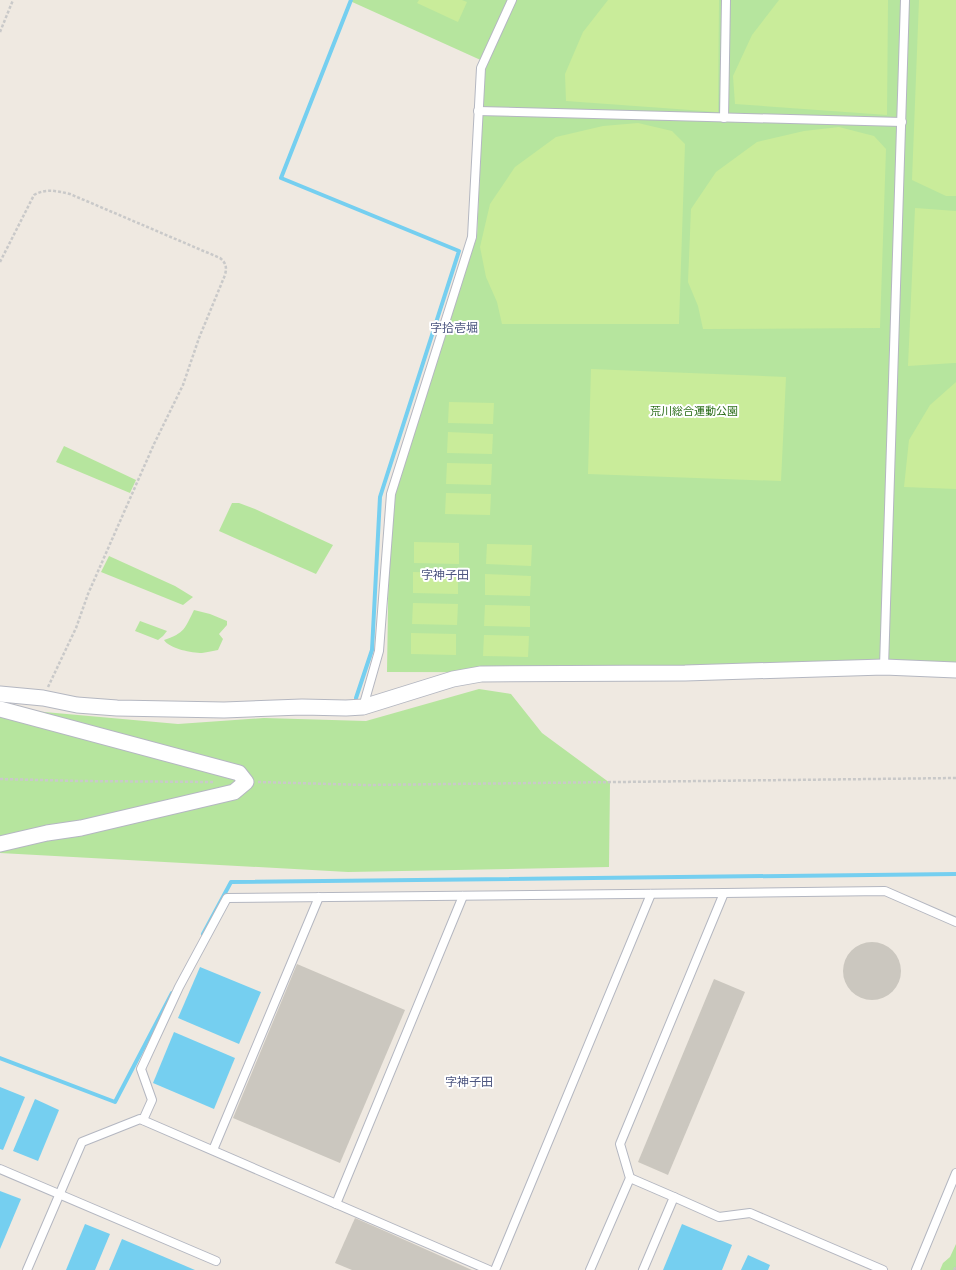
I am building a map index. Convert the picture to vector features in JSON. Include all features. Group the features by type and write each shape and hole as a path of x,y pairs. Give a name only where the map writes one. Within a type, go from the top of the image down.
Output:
{"street":[{"path":"0,694 43,698 77,705 117,708 224,710 302,707 346,708 363,707 453,679 481,674 884,668 956,670"},
{"path":"0,709 239,773 246,782 234,792 81,828 47,833 0,844"}],"lane":[{"path":"363,707 379,651 391,494 472,237 481,68 512,0"},
{"path":"724,118 726,0"},
{"path":"884,668 905,0"},
{"path":"478,112 902,122"},
{"path":"143,1120 152,1100 141,1069 179,987 227,898 885,891 956,922"},
{"path":"590,1270 630,1178 620,1144 724,893"},
{"path":"495,1270 651,894"},
{"path":"336,1204 463,896"},
{"path":"213,1150 319,897"},
{"path":"27,1270 82,1142 140,1119 489,1270"},
{"path":"0,1169 216,1261"},
{"path":"916,1270 956,1173"},
{"path":"630,1178 719,1217 750,1213 883,1270"},
{"path":"643,1270 674,1197"}],"path":[{"path":"0,32 13,0"},
{"path":"0,262 34,195 39,192 51,190 70,194 220,258 226,267 225,275 199,338 183,385 154,444 88,594 76,628 43,698"},
{"path":"246,782 241,782 374,785 956,778"},
{"path":"0,779 78,782 218,782"},
{"path":"954,1270 956,1266"}],"green space":[{"path":"419,0 462,0 467,2 458,22 417,3"},
{"path":"608,0 719,0 718,112 566,101 565,74 583,32"},
{"path":"779,0 888,0 887,115 735,104 733,76 752,35"},
{"path":"919,0 956,0 956,196 946,196 912,180"},
{"name":"荒川総合運動公園","path":"956,0 956,673 387,672 389,543 397,482 477,236 485,62 350,1"},
{"path":"638,123 672,131 685,144 679,324 502,324 497,302 486,277 480,247 490,204 515,167 556,137 603,126"},
{"path":"839,127 874,136 886,149 880,328 703,329 698,306 688,282 691,209 716,172 757,142 804,131"},
{"path":"915,208 956,211 956,363 908,366"},
{"path":"591,369 786,377 781,481 588,474"},
{"path":"956,382 956,489 904,487 909,440 930,405"},
{"path":"449,402 494,403 493,424 448,423"},
{"path":"448,432 493,434 492,454 447,453"},
{"path":"64,446 136,480 130,493 56,462"},
{"path":"447,463 492,464 491,485 446,484"},
{"path":"446,493 491,494 490,515 445,514"},
{"path":"232,503 239,503 255,509 333,545 316,574 219,531"},
{"path":"414,542 459,543 459,564 414,563"},
{"path":"487,544 532,545 531,566 486,564"},
{"path":"109,556 175,586 193,597 183,605 101,572"},
{"path":"413,572 458,573 458,594 413,593"},
{"path":"485,574 531,576 530,596 485,595"},
{"path":"413,603 458,604 457,625 412,624"},
{"path":"485,605 530,606 530,627 484,626"},
{"path":"194,610 210,614 227,621 227,625 219,634 223,639 218,650 202,653 187,651 171,646 164,640 176,635 184,629"},
{"path":"140,621 167,631 158,640 135,631"},
{"path":"411,633 456,634 456,655 411,654"},
{"path":"484,635 529,636 528,657 483,656"},
{"path":"479,689 511,694 542,733 610,783 609,867 348,872 0,853 0,708 178,724 264,718 366,721"},
{"path":"956,1244 956,1270 940,1270 943,1263 950,1257"}],"water":[{"path":"200,967 261,992 239,1044 178,1018"},
{"path":"174,1032 235,1058 214,1109 153,1083"},
{"path":"0,1087 25,1097 3,1150 0,1149"},
{"path":"35,1099 59,1110 38,1161 13,1151"},
{"path":"0,1191 21,1199 0,1249"},
{"path":"85,1224 110,1234 95,1270 66,1270"},
{"path":"682,1224 732,1245 722,1270 663,1270"},
{"path":"122,1239 195,1270 109,1270"},
{"path":"748,1255 770,1265 768,1270 741,1270"}],"building":[{"path":"872,942 883,944 896,955 899,960 901,971 899,982 888,995 883,998 872,1000 861,998 848,987 845,982 843,971 845,960 856,947 861,944"},
{"path":"297,964 405,1010 340,1163 233,1118"},
{"path":"714,979 745,992 668,1175 638,1162"},
{"path":"355,1218 472,1270 352,1270 335,1263"}],"waterway":[{"path":"351,0 281,178 459,251 380,497 372,650 356,698"},
{"path":"203,934 231,882 956,874"},
{"path":"0,1058 115,1102 172,993"}],"district":[{"name":"字拾壱堀","path":"454,328"},
{"name":"字神子田","path":"445,575"},
{"name":"字神子田","path":"469,1082"}]}
